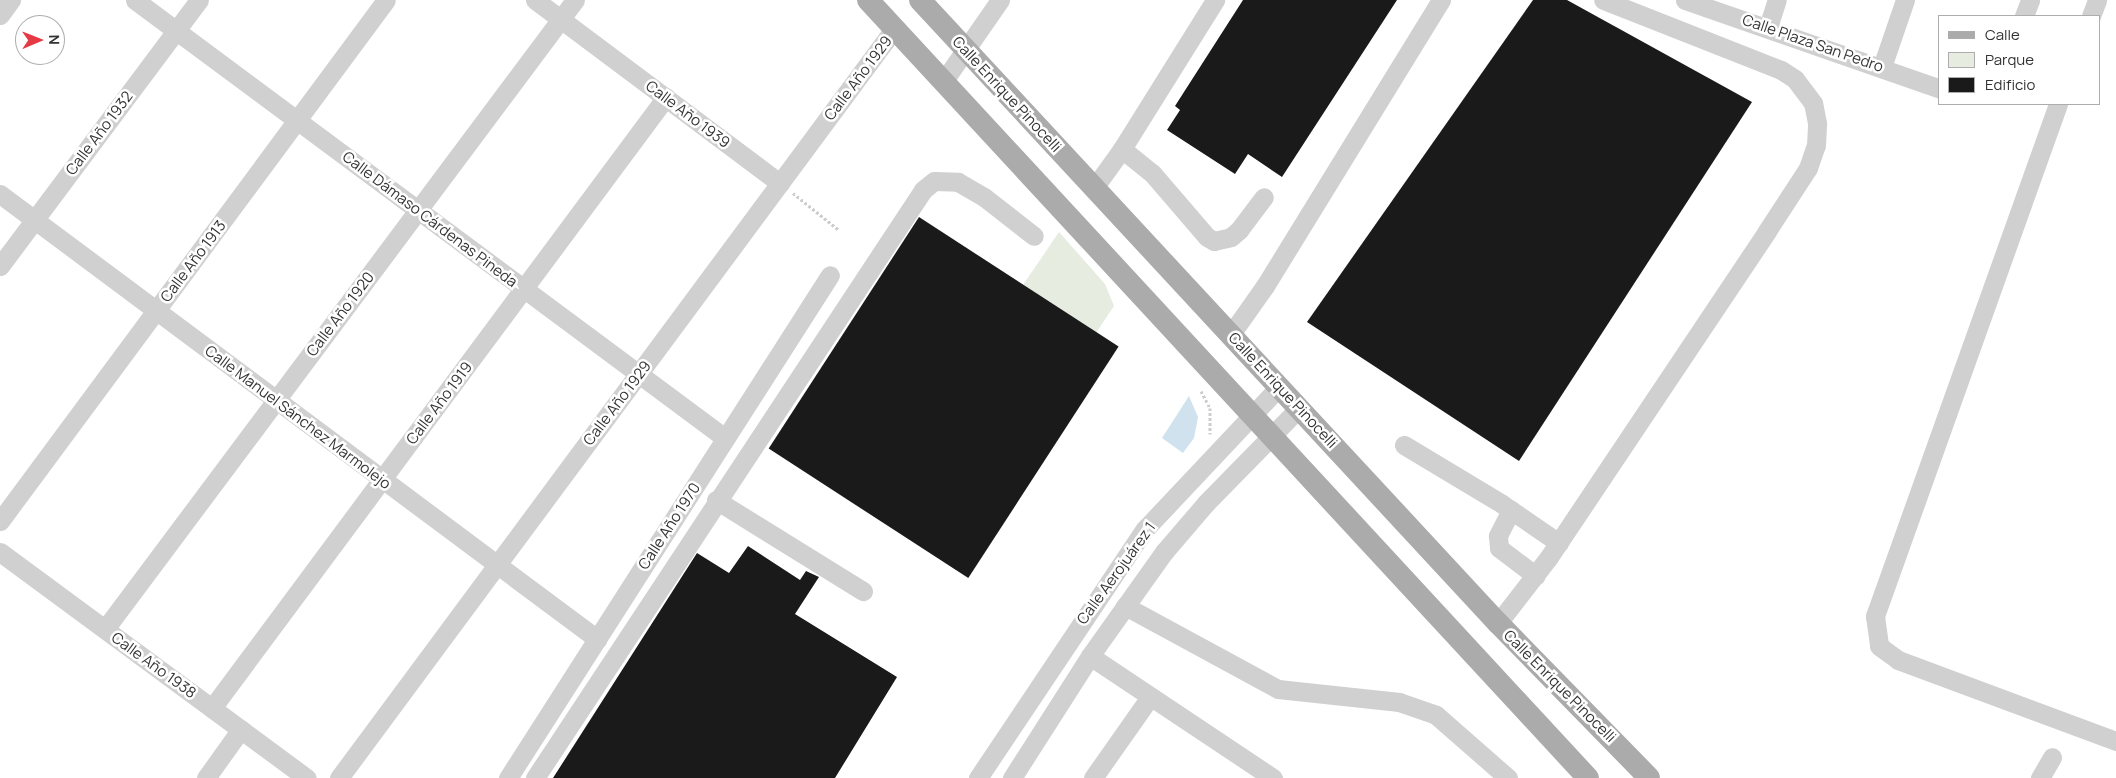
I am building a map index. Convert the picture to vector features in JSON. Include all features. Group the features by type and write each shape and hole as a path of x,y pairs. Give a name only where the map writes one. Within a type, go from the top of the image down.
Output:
{"main road":[{"path":"868,0 1588,778"},
{"name":"Calle Enrique Pinocelli","path":"920,0 1498,623 1648,778"}],"street":[{"path":"0,15 11,0"},
{"name":"Calle Dámaso Cárdenas Pineda","path":"135,0 725,438"},
{"name":"Calle Año 1932","path":"0,266 199,0"},
{"name":"Calle Año 1913","path":"0,522 386,0"},
{"name":"Calle Año 1939","path":"535,0 780,183"},
{"name":"Calle Año 1920","path":"105,629 575,0"},
{"path":"943,82 1000,0"},
{"path":"1094,188 1122,149 1215,0"},
{"path":"1231,334 1266,286 1441,0"},
{"path":"1498,623 1536,576 1559,543 1808,168 1817,134 1816,113 1809,94 1780,70 1603,0"},
{"name":"Calle Plaza San Pedro","path":"1685,0 1768,27 1938,88"},
{"path":"1768,27 1777,0"},
{"path":"1882,67 1905,0"},
{"path":"2024,15 2030,0"},
{"path":"2091,15 2097,0"},
{"name":"Calle Año 1929","path":"338,778 894,29"},
{"name":"Calle Año 1919","path":"212,708 666,97"},
{"path":"2058,105 1878,607 1876,625 1880,646 1898,660 2116,741"},
{"path":"1122,149 1152,173 1197,226 1214,241 1231,237 1240,230 1264,197"},
{"path":"535,778 716,500 923,190 934,181 958,182 984,197 1034,236"},
{"name":"Calle Manuel Sánchez Marmolejo","path":"0,194 597,640"},
{"name":"Calle Año 1970","path":"508,778 830,275"},
{"name":"Calle Aerojuárez 1","path":"978,778 1035,690 1146,529 1201,468 1279,387"},
{"name":"Calle Aerojuárez 1","path":"1012,778 1090,656 1125,606 1193,518 1299,408"},
{"path":"1404,445 1511,510 1559,543"},
{"path":"716,500 863,591"},
{"path":"1511,510 1498,536 1499,548 1536,576"},
{"name":"Calle Año 1938","path":"0,552 308,778"},
{"path":"1125,606 1278,689 1399,702 1436,715 1508,778"},
{"path":"1090,656 1273,778"},
{"path":"1093,778 1150,697"},
{"path":"206,778 241,729"},
{"path":"2040,778 2052,758"}],"path":[{"path":"780,183 839,230"},
{"path":"1200,388 1210,408 1211,419 1201,468"}],"green space":[{"path":"1059,232 1105,284 1114,306 1096,333 1023,285"}],"water":[{"path":"1189,396 1198,417 1194,438 1183,453 1162,438"}],"building":[{"path":"1243,0 1397,0 1282,177 1248,154 1235,174 1167,130 1180,110 1175,106"},
{"path":"1533,0 1567,0 1752,102 1519,461 1307,322"},
{"path":"919,217 1119,347 968,578 769,448"},
{"path":"748,546 800,580 806,571 819,577 795,614 897,677 835,778 553,778 697,553 729,573"}]}
